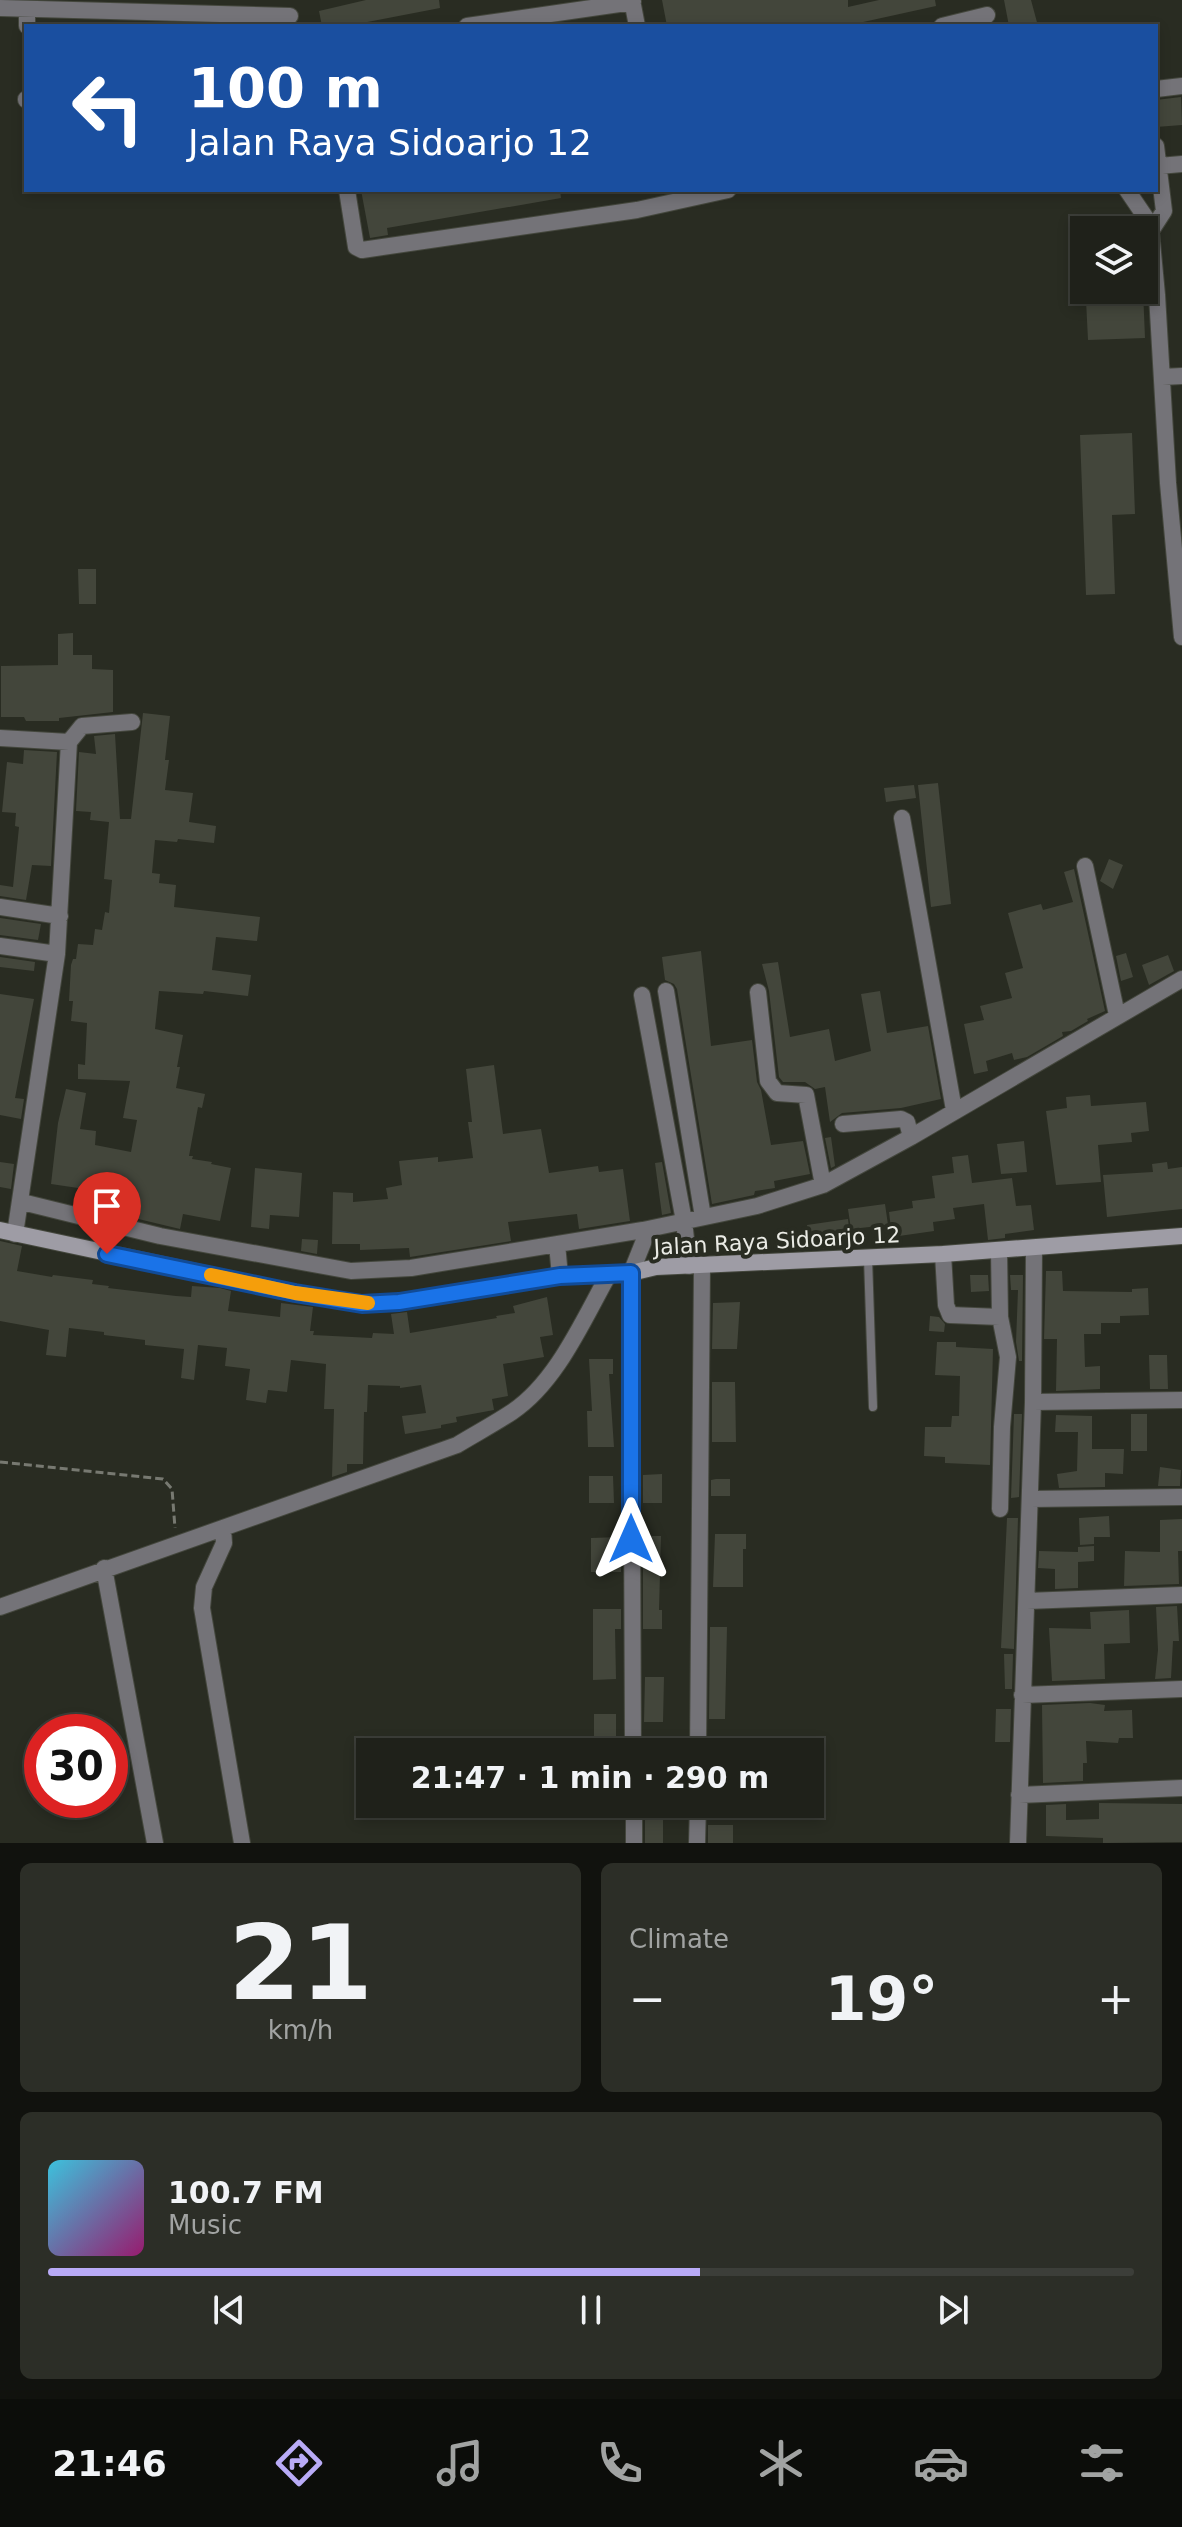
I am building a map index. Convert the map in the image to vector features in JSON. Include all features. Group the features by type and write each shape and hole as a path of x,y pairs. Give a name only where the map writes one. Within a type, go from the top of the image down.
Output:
{"main road":[{"name":"Jalan Raya Sidoarjo 12","path":"15,1220 295,1293 362,1304 399,1302 558,1259 609,1274 656,1267 689,1248 868,1258 1182,1236"}],"street":[{"path":"480,24 632,1 637,24"},
{"path":"0,8 27,17 218,20 290,16"},
{"path":"950,24 987,14"},
{"path":"1158,89 1182,86"},
{"path":"1158,159 1164,211 1158,220"},
{"path":"1159,166 1182,164"},
{"path":"347,192 356,247 362,250 710,192"},
{"path":"1128,192 1145,216"},
{"path":"1156,304 1176,500 1182,637"},
{"path":"1162,377 1182,376"},
{"path":"132,722 82,726 69,742 57,954 15,1220 160,1236 351,1271 558,1259 642,1238 689,1248"},
{"path":"0,738 69,742"},
{"path":"902,818 954,1110"},
{"path":"1085,866 1117,1015"},
{"path":"0,907 60,916"},
{"path":"0,946 57,954"},
{"path":"703,1217 757,1206 823,1185 1182,979"},
{"path":"666,991 703,1217 689,1248"},
{"path":"758,992 768,1081 777,1093 806,1095 823,1185"},
{"path":"642,995 689,1248 698,1738"},
{"path":"843,1124 901,1119 907,1122 911,1137"},
{"path":"633,1738 633,1268 642,1238"},
{"path":"1018,1843 1033,1402 1034,1248"},
{"path":"999,1250 1000,1317 1008,1357 1000,1509"},
{"path":"943,1254 946,1305 950,1315 1000,1317"},
{"path":"0,1607 457,1445 514,1411 566,1355 609,1274"},
{"path":"1033,1402 1182,1400"},
{"path":"1030,1499 1182,1497"},
{"path":"223,1528 224,1543 204,1587 202,1608 242,1843"},
{"path":"104,1568 155,1843"},
{"path":"1027,1601 1182,1595"},
{"path":"1022,1695 1182,1689"},
{"path":"1019,1795 1182,1788"},
{"path":"634,1818 634,1843"},
{"path":"697,1843 698,1818"}],"lane":[{"path":"868,1258 873,1407"}],"path":[{"path":"0,1462 163,1479 172,1489 176,1543"}],"building":[{"path":"366,0 439,0 440,8 357,24 322,24 319,11"},
{"path":"662,0 848,0 848,7 879,0 935,0 936,6 854,24 667,24"},
{"path":"1004,0 1031,0 1037,24 1009,24"},
{"path":"1181,97 1182,125 1158,127 1158,100"},
{"path":"361,192 560,192 561,198 387,228 388,235 370,238"},
{"path":"1086,304 1144,304 1145,338 1088,340"},
{"path":"1132,433 1135,514 1112,515 1115,594 1086,595 1080,435"},
{"path":"78,569 96,569 96,604 79,604"},
{"path":"73,633 73,655 92,655 92,669 113,670 113,712 59,718 59,721 1,717 1,666 58,665 58,634"},
{"path":"143,713 170,716 165,790 193,793 189,822 216,826 214,843 155,840 152,873 160,874 159,883 176,885 174,907 260,917 257,941 216,937 212,970 251,975 248,996 204,991 203,994 159,991 155,1029 183,1035 176,1088 205,1094 202,1108 198,1107 189,1156 231,1168 220,1221 183,1214 180,1229 126,1216 130,1199 91,1193 90,1201 76,1200 78,1188 51,1184 58,1123 66,1089 86,1093 80,1129 96,1131 95,1145 131,1152 137,1120 123,1118 130,1081 78,1079 78,1064 85,1065 87,1023 71,1021 73,1001 69,1001 71,965 76,959 78,944 93,945 95,929 102,930 105,912 109,913 112,880 104,879 109,822 90,820 91,812 76,811 79,752 96,754 94,736 115,734 120,819 131,819"},
{"path":"24,750 57,752 51,866 32,865 26,900 0,896 0,885 13,887 19,827 15,826 16,813 2,812 7,762 23,764"},
{"path":"938,783 951,904 931,907 918,785"},
{"path":"914,785 916,798 886,802 884,788"},
{"path":"1109,859 1123,865 1113,889 1100,881"},
{"path":"1074,869 1105,1011 1071,1031 1062,1032 1063,1036 1027,1057 1014,1060 1012,1053 986,1061 988,1071 974,1074 964,1024 984,1020 980,1006 1012,998 1005,973 1023,968 1008,913 1041,904 1043,910 1073,902 1064,872"},
{"path":"0,918 41,924 38,940 0,935"},
{"path":"701,951 711,1046 752,1040 757,1082 771,1145 803,1141 810,1174 774,1181 775,1188 712,1204 677,989 665,980 662,957"},
{"path":"1126,953 1133,977 1121,981 1116,956"},
{"path":"1168,955 1174,971 1149,985 1142,965"},
{"path":"0,957 35,962 34,971 0,967"},
{"path":"778,962 790,1037 829,1029 835,1061 871,1051 861,994 880,991 887,1033 928,1026 941,1099 901,1108 842,1113 830,1122 825,1087 815,1089 805,1082 783,1082 779,1077 769,991 762,964"},
{"path":"0,994 34,999 15,1098 24,1099 21,1119 0,1115"},
{"path":"494,1065 503,1134 541,1129 549,1173 598,1166 599,1172 623,1169 630,1221 579,1229 577,1214 508,1222 511,1241 410,1257 409,1248 360,1250 360,1244 332,1244 333,1192 353,1193 353,1202 388,1199 386,1188 402,1185 399,1161 438,1157 438,1162 473,1158 466,1069"},
{"path":"1090,1095 1091,1106 1146,1102 1149,1131 1131,1133 1132,1142 1098,1145 1101,1182 1056,1185 1046,1111 1067,1108 1066,1097"},
{"path":"831,1137 835,1166 831,1168 825,1138"},
{"path":"1024,1141 1027,1172 1001,1174 997,1144"},
{"path":"968,1155 972,1183 1012,1178 1016,1206 1031,1205 1034,1230 988,1240 984,1204 953,1208 955,1219 933,1222 934,1231 892,1237 889,1212 913,1208 912,1201 935,1198 932,1176 954,1173 952,1157"},
{"path":"0,1162 14,1164 11,1189 0,1187"},
{"path":"662,1162 671,1213 662,1215 655,1163"},
{"path":"1167,1162 1168,1169 1182,1167 1182,1209 1107,1217 1103,1175 1153,1172 1152,1164"},
{"path":"255,1168 302,1173 299,1217 270,1215 269,1229 251,1227"},
{"path":"885,1204 888,1225 851,1229 848,1209"},
{"path":"848,1219 851,1247 810,1249 807,1225"},
{"path":"302,1239 318,1240 317,1254 301,1251"},
{"path":"0,1241 22,1246 17,1271 93,1280 92,1284 108,1288 176,1296 191,1297 192,1286 220,1288 231,1291 228,1311 280,1317 281,1303 313,1307 310,1331 314,1331 313,1335 372,1338 373,1333 394,1334 391,1314 407,1312 410,1333 497,1318 515,1313 513,1306 547,1297 553,1335 540,1337 544,1357 503,1364 508,1396 492,1399 494,1410 456,1417 457,1422 441,1425 441,1428 405,1434 402,1416 426,1413 421,1385 400,1388 368,1385 363,1464 347,1464 347,1472 332,1477 334,1409 324,1409 326,1364 291,1360 287,1392 268,1390 266,1403 246,1400 250,1369 225,1366 227,1348 198,1345 194,1380 181,1378 184,1349 145,1345 145,1340 104,1335 104,1332 69,1328 66,1357 46,1355 49,1330 0,1321"},
{"path":"1046,1271 1062,1271 1063,1291 1132,1292 1132,1289 1148,1288 1149,1315 1120,1316 1120,1323 1101,1323 1101,1334 1084,1334 1085,1367 1100,1366 1100,1389 1056,1391 1057,1339 1044,1339"},
{"path":"970,1275 988,1275 989,1291 971,1292"},
{"path":"1010,1275 1023,1275 1022,1361 1019,1361 1016,1342 1018,1290 1011,1290"},
{"path":"740,1302 737,1349 712,1349 713,1303"},
{"path":"930,1316 939,1317 945,1324 944,1332 929,1331"},
{"path":"937,1342 956,1342 956,1347 993,1349 990,1465 945,1463 945,1457 924,1456 925,1427 951,1427 952,1416 959,1416 960,1376 935,1375"},
{"path":"1149,1355 1167,1355 1168,1389 1150,1389"},
{"path":"589,1359 613,1359 613,1374 609,1374 614,1447 588,1447 587,1411 592,1411"},
{"path":"712,1382 735,1382 736,1442 712,1442"},
{"path":"1014,1414 1022,1414 1019,1497 1011,1498"},
{"path":"1131,1414 1147,1414 1147,1451 1131,1451"},
{"path":"1056,1415 1092,1416 1092,1449 1124,1449 1123,1474 1105,1473 1105,1487 1059,1488 1057,1474 1077,1471 1078,1432 1055,1432"},
{"path":"1160,1467 1181,1470 1180,1486 1158,1486"},
{"path":"662,1474 662,1503 643,1503 643,1475"},
{"path":"589,1476 613,1476 614,1503 589,1503"},
{"path":"730,1479 730,1496 711,1496 711,1480"},
{"path":"1109,1516 1110,1537 1094,1537 1094,1544 1080,1545 1079,1518"},
{"path":"1007,1518 1018,1518 1014,1649 1001,1648"},
{"path":"1182,1519 1182,1551 1178,1551 1179,1584 1124,1586 1125,1551 1160,1552 1160,1520"},
{"path":"715,1534 746,1534 743,1587 713,1587"},
{"path":"643,1536 661,1536 659,1610 662,1610 662,1629 643,1629"},
{"path":"621,1537 621,1572 591,1572 591,1538"},
{"path":"1094,1546 1094,1561 1078,1562 1078,1588 1055,1589 1055,1569 1038,1568 1039,1551 1078,1552 1078,1547"},
{"path":"1177,1606 1179,1641 1173,1641 1171,1678 1155,1679 1158,1650 1156,1607"},
{"path":"593,1609 621,1609 621,1629 615,1629 616,1679 593,1680"},
{"path":"1129,1610 1130,1643 1104,1644 1105,1679 1052,1681 1049,1628 1091,1629 1090,1612"},
{"path":"710,1627 727,1627 725,1719 709,1719"},
{"path":"1004,1654 1013,1654 1012,1689 1005,1689"},
{"path":"645,1677 664,1677 663,1722 644,1722"},
{"path":"1042,1705 1105,1705 1104,1711 1132,1710 1133,1738 1119,1738 1118,1743 1086,1741 1087,1763 1083,1763 1083,1781 1043,1783"},
{"path":"996,1709 1011,1709 1010,1742 995,1742"},
{"path":"594,1714 616,1714 616,1738 594,1738"},
{"path":"1099,1803 1182,1804 1182,1842 1103,1843 1103,1838 1046,1836 1046,1805 1066,1804 1066,1820 1099,1819"},
{"path":"645,1818 663,1818 663,1843 645,1843"},
{"path":"708,1825 733,1825 733,1843 708,1843"}],"slow traffic":[{"path":"211,1275 295,1293 368,1303"}],"route":[{"path":"107,1254 362,1304 399,1302 560,1276 631,1273 631,1539"}]}
